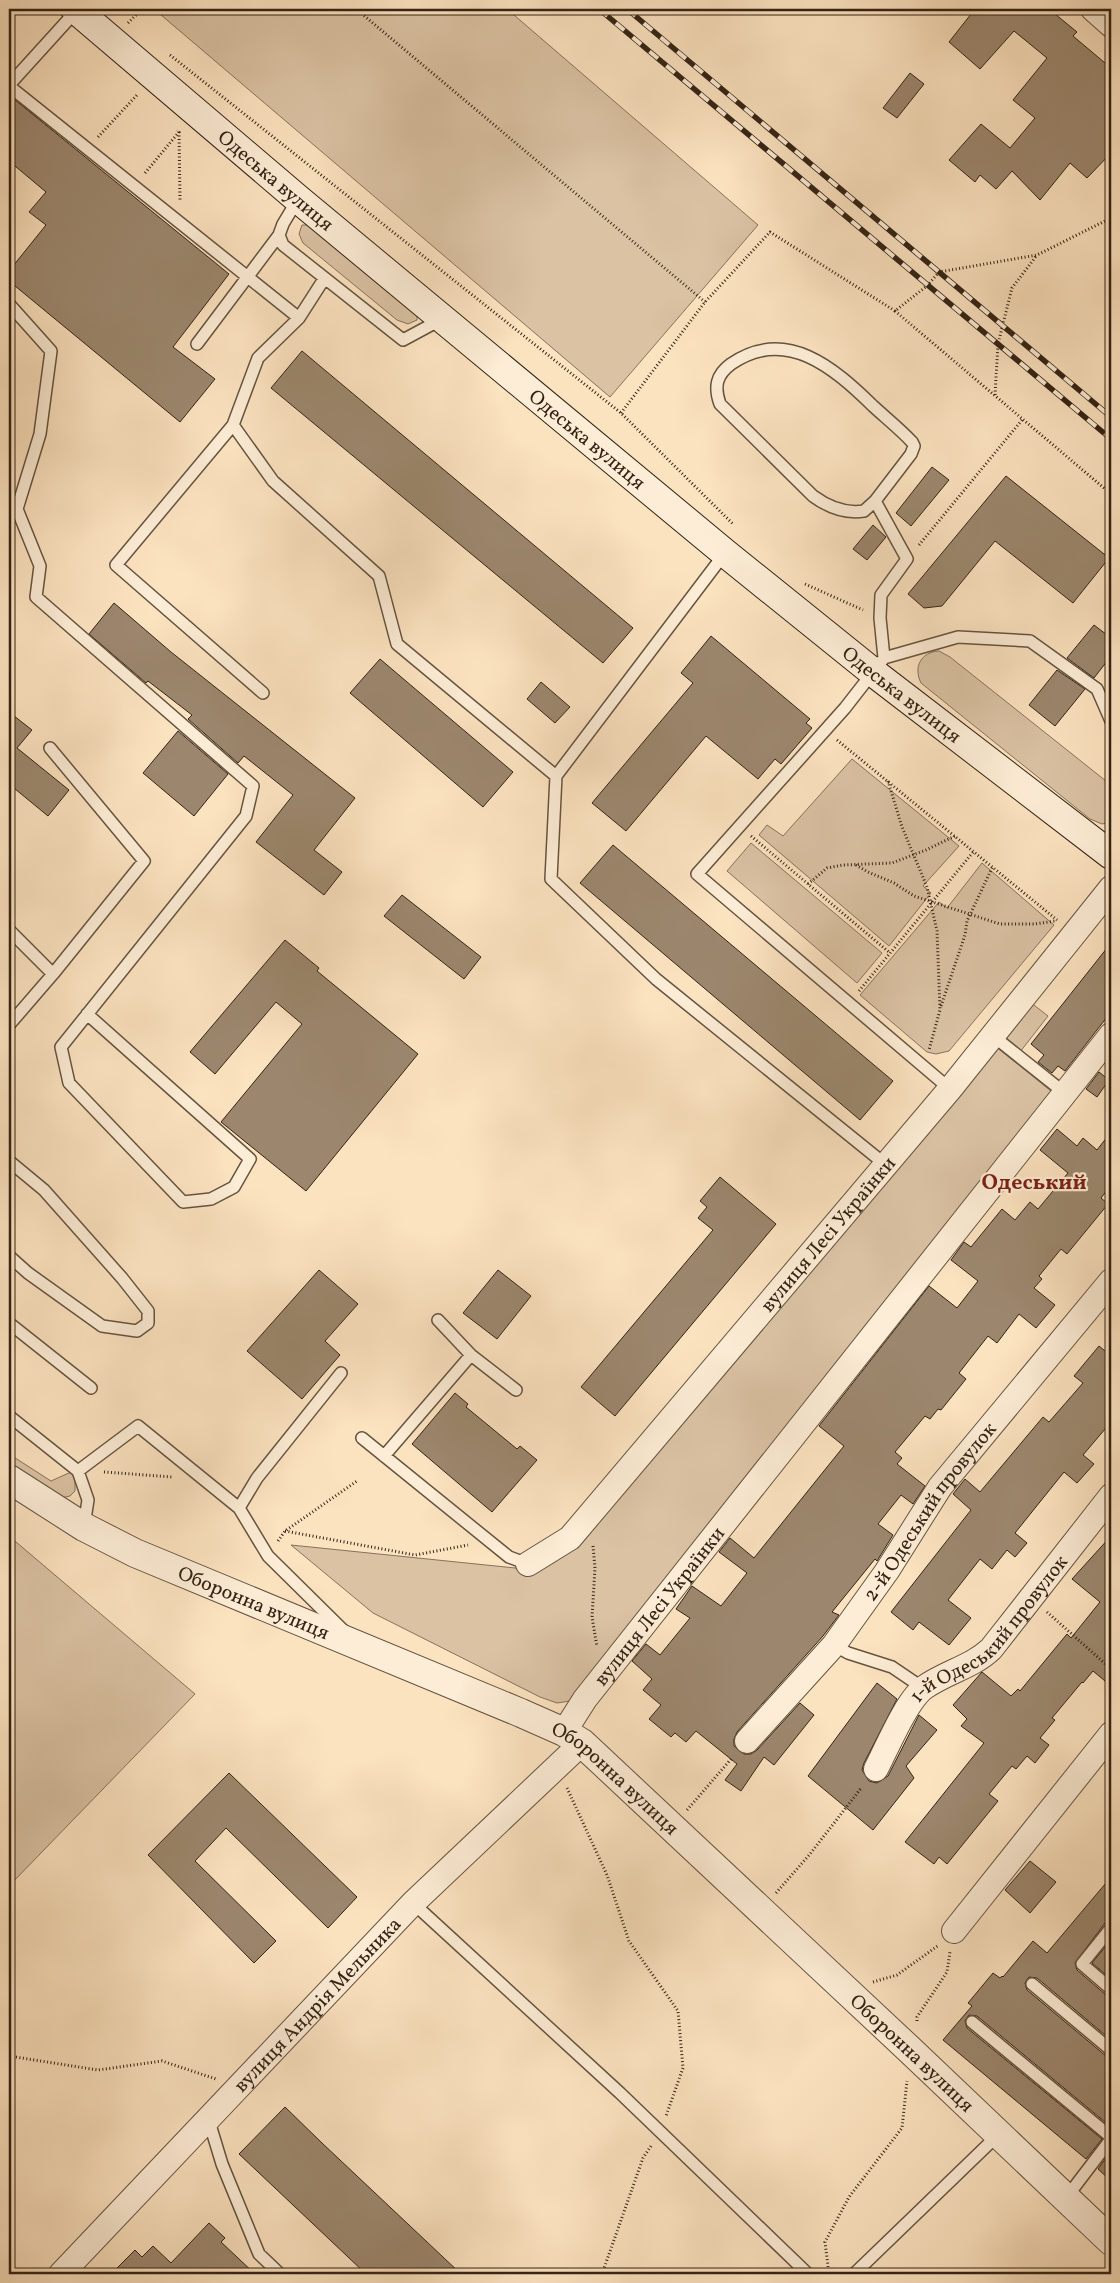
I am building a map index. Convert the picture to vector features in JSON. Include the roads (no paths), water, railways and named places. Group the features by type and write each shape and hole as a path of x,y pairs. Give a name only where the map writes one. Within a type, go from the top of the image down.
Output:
{"street":[{"path":"1093,9 1111,24"},
{"name":"Одеська вулиця","path":"76,10 298,199 725,553 879,665 1111,855"},
{"name":"вулиця Лесі Українки","path":"528,1564 570,1538 950,1090 992,1035 1066,928 1111,888"},
{"name":"вулиця Лесі Українки","path":"573,1738 574,1714 603,1676 1111,1035"},
{"name":"2-й Одеський провулок","path":"747,1741 834,1645 887,1571 940,1487 1111,1281"},
{"name":"Оборонна вулиця","path":"9,1479 84,1527 135,1553 356,1644 573,1738 913,2038 999,2134 1111,2242"},
{"name":"1-й Одеський провулок","path":"876,1769 911,1703 923,1688 983,1656 1001,1638 1111,1496"},
{"path":"954,1931 1111,1734"},
{"name":"вулиця Андрія Мельника","path":"61,2274 413,1903 557,1767 573,1738"}],"lane":[{"path":"76,10 9,85 299,318"},
{"path":"197,344 280,235 283,224 298,199"},
{"path":"280,235 283,245 403,340 442,319"},
{"path":"262,693 116,565 233,425 258,358 299,318 324,279"},
{"path":"9,304 51,352 40,434 16,509 40,566 36,598 253,786 246,816 87,1014 61,1047 69,1084 183,1202 211,1199 234,1187 250,1159 87,1014"},
{"path":"781,349 791,350 813,359 844,378 914,446 911,454 875,501 864,511 849,512 827,505 814,496 720,404 716,388 720,374 733,363 751,354 781,349"},
{"path":"233,425 273,481 379,576 397,644 556,776"},
{"path":"875,501 907,559 881,595 879,665"},
{"path":"725,553 556,776 551,879 656,979 886,1166"},
{"path":"950,1090 697,874 825,731 879,665 958,637 1030,641 1097,689 1111,721"},
{"path":"9,1025 53,974 144,861 50,748"},
{"path":"9,930 53,974"},
{"path":"992,1035 1066,1094"},
{"path":"9,1161 44,1190 122,1278 148,1311 148,1323 137,1331 102,1326 28,1273 9,1256"},
{"path":"438,1320 471,1355 516,1390"},
{"path":"9,1323 91,1388"},
{"path":"384,1456 471,1355"},
{"path":"239,1508 257,1478 341,1373"},
{"path":"9,1416 78,1471 88,1500 84,1527"},
{"path":"78,1471 138,1426 239,1508 268,1556 356,1644"},
{"path":"362,1438 489,1542 509,1557 528,1564"},
{"path":"834,1645 848,1653 892,1667 923,1688"},
{"path":"413,1903 660,2131 808,2274"},
{"path":"1111,1928 1082,1964 1111,1989"},
{"path":"1032,1984 1111,2050"},
{"path":"972,2022 1111,2138 1066,2198"},
{"path":"208,2118 222,2164 259,2254 280,2274"},
{"path":"854,2274 999,2134"}],"railway":[{"path":"599,9 1111,439"},
{"path":"627,9 1111,417"}],"district":[{"name":"Одеський","path":"1034,1181"}]}
